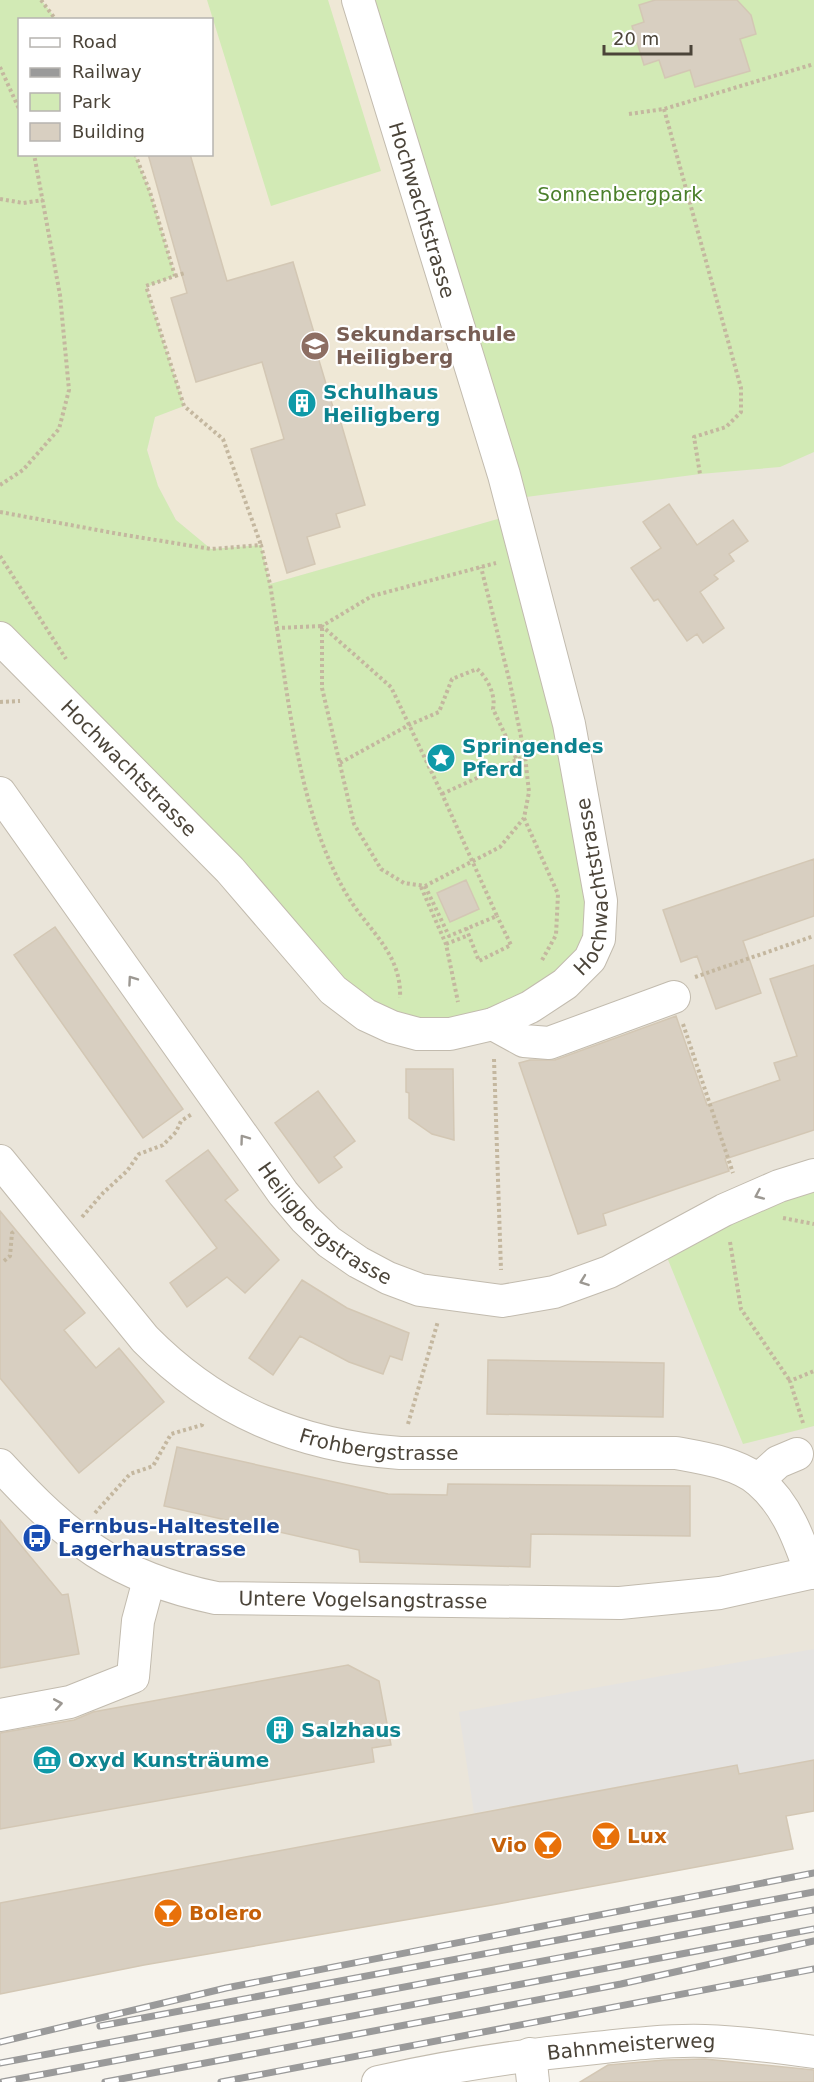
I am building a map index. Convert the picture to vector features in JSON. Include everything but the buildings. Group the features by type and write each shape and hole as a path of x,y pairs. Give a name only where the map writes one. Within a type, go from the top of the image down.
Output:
{"street":[{"name":"Hochwachtstrasse","path":"0,638 230,870 333,990 366,1015 392,1027 418,1034 450,1034 493,1024 530,1007 565,984 590,959 599,939 601,901 569,724 504,475 358,0"},
{"name":"Heiligbergstrasse","path":"0,793 283,1193 329,1242 358,1262 388,1278 420,1290 502,1301 555,1292 609,1272 734,1206 779,1186 814,1175"},
{"path":"493,1024 524,1041 549,1042 674,997"},
{"name":"Frohbergstrasse","path":"0,1161 145,1339 172,1366 219,1399 261,1422 352,1448 400,1453 676,1453 705,1458 737,1469 759,1480 785,1511 813,1573"},
{"path":"759,1480 778,1462 797,1454"},
{"name":"Untere Vogelsangstrasse","path":"0,1465 42,1510 107,1560 149,1580 183,1591 216,1598 620,1603 720,1593 813,1573"},
{"path":"0,1715 70,1702 133,1677 138,1621 149,1580"},
{"name":"Bahnmeisterweg","path":"378,2082 449,2067 531,2068 647,2042 704,2041 814,2052"}],"path":[{"path":"41,0 54,18"},
{"path":"629,114 664,109 814,64"},
{"path":"0,67 18,107"},
{"path":"664,109 741,388 741,412 726,427 694,437 700,474"},
{"path":"0,485 23,470 59,429 69,390 60,295 34,156"},
{"path":"136,156 150,192 175,276"},
{"path":"0,199 23,203 43,200"},
{"path":"185,273 146,286 184,406 223,439 261,546 270,584 299,767 327,857 352,902 385,946 401,981 399,1009 392,1027"},
{"path":"0,512 211,549 261,546"},
{"path":"277,627 322,626 372,596 525,555"},
{"path":"0,556 69,663"},
{"path":"322,626 322,688 354,824 381,870 404,883 423,886 500,848 524,818 529,792 525,756 510,683 481,567"},
{"path":"322,626 391,687 511,945 479,961 466,928"},
{"path":"340,764 409,725 439,712 453,680 477,669 483,674 495,701 493,709 517,760"},
{"path":"442,794 525,756"},
{"path":"524,818 558,894 556,935 541,963"},
{"path":"423,886 448,936 497,916"},
{"path":"423,886 446,944 458,1005"},
{"path":"446,944 469,935"},
{"path":"803,1424 790,1381 741,1309 734,1206 674,997 678,983 814,936"},
{"path":"452,1006 469,1001"},
{"path":"493,1024 502,1301"},
{"path":"61,1235 86,1214 103,1193 121,1178 139,1154 163,1145 176,1132 181,1121 215,1098"},
{"path":"4,1261 10,1256 12,1233 20,1227"},
{"path":"419,1388 446,1294"},
{"path":"790,1381 814,1371"},
{"path":"102,1505 130,1474 153,1466 171,1434 196,1426"}],"shaded area":[{"path":"0,0 814,0 814,1811 786,1816 793,1849 492,1905 144,1965 0,1994"},
{"name":"Sekundarschule Heiligberg","path":"41,0 358,0 515,514 270,584 260,546 211,549 176,520 158,486 147,450 155,417 184,406 146,286 175,276 150,192 135,156 213,156 213,18 55,18"},
{"path":"814,1649 814,1760 739,1774 737,1765 474,1813 459,1712"}],"green space":[{"path":"0,0 41,0 55,18 18,18 18,156 135,156 150,192 175,276 146,287 184,406 155,417 147,450 158,486 176,520 211,549 261,545 270,584 515,514 599,939 530,1007 392,1027 0,638"},
{"path":"207,0 328,0 381,171 271,206"},
{"name":"Sonnenbergpark","path":"358,0 814,0 814,452 780,467 700,474 511,499"},
{"path":"814,1175 814,1426 743,1444 662,1245"}],"railway":[{"path":"0,2042 226,1988 814,1873"},
{"path":"100,2026 814,1892"},
{"path":"0,2063 814,1910"},
{"path":"2,2082 814,1929"},
{"path":"105,2082 621,1984 814,1941"},
{"path":"221,2082 814,1969"}],"place":[{"name":"Sekundarschule Heiligberg","path":"315,346"},
{"name":"Schulhaus Heiligberg","path":"302,403"},
{"name":"Springendes Pferd","path":"441,758"},
{"name":"Fernbus-Haltestelle Lagerhaustrasse","path":"37,1538"},
{"name":"Salzhaus","path":"280,1730"},
{"name":"Oxyd Kunsträume","path":"47,1760"},
{"name":"Lux","path":"606,1836"},
{"name":"Vio","path":"548,1845"},
{"name":"Bolero","path":"168,1913"}]}
